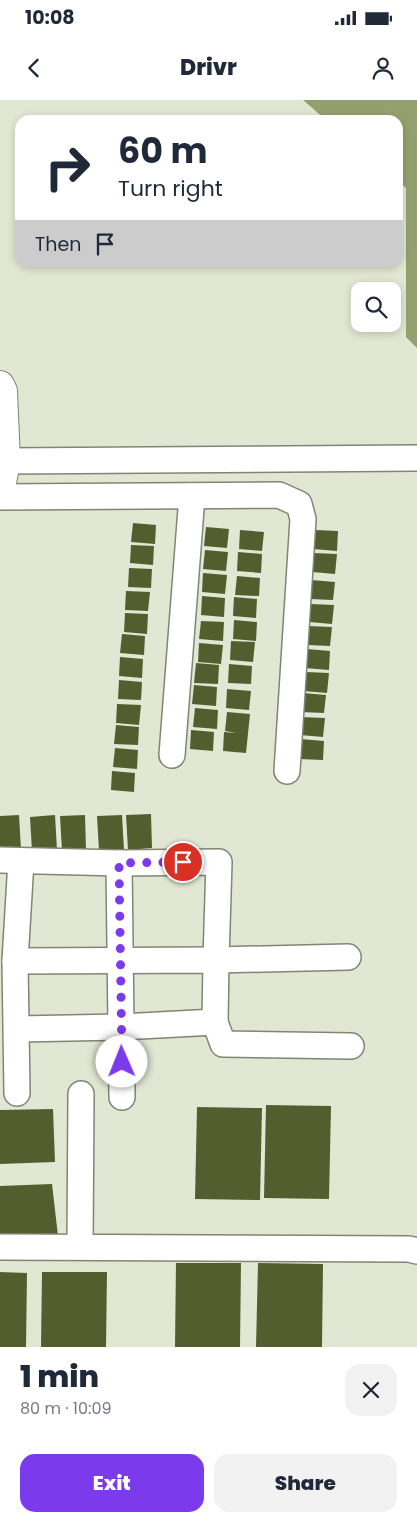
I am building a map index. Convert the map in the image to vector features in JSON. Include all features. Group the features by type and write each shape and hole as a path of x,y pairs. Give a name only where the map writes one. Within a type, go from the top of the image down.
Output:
{"street":[{"path":"0,385 4,391 6,461 0,495 279,495 299,504 303,519 288,771"},
{"path":"6,461 417,458"},
{"path":"172,755 192,496"},
{"path":"17,1093 18,1029 11,860 119,863 219,862 216,1022 223,1044 351,1046"},
{"path":"119,863 122,1096"},
{"path":"16,961 348,957"},
{"path":"18,1029 122,1027 216,1022"},
{"path":"80,1246 81,1094"},
{"path":"0,1247 409,1249 417,1251"}],"shaded area":[{"path":"303,100 417,100 417,348 406,337 406,188 403,185 403,115 320,115"}],"building":[{"path":"133,523 156,525 155,544 131,542"},
{"path":"206,527 229,529 227,548 204,546"},
{"path":"240,530 264,532 262,551 239,549"},
{"path":"315,530 338,531 337,551 313,549"},
{"path":"131,545 154,546 153,565 130,563"},
{"path":"205,550 228,552 226,571 203,569"},
{"path":"238,552 262,554 261,573 237,571"},
{"path":"313,553 337,554 335,574 312,572"},
{"path":"129,568 152,569 151,588 128,587"},
{"path":"203,573 227,575 225,594 202,592"},
{"path":"237,576 260,578 259,596 235,595"},
{"path":"311,580 335,582 333,600 310,599"},
{"path":"126,591 150,592 148,611 125,610"},
{"path":"202,596 225,598 224,617 201,615"},
{"path":"234,597 257,599 256,618 233,616"},
{"path":"311,604 334,605 332,624 309,622"},
{"path":"125,613 148,614 147,634 124,632"},
{"path":"234,620 257,622 256,641 233,639"},
{"path":"201,621 224,622 223,641 199,639"},
{"path":"308,626 332,627 330,646 307,645"},
{"path":"122,634 145,636 144,655 120,653"},
{"path":"231,641 255,642 253,662 230,660"},
{"path":"199,643 223,645 221,664 198,662"},
{"path":"307,649 330,651 329,670 305,668"},
{"path":"120,657 143,659 142,678 119,676"},
{"path":"196,663 219,665 218,684 194,683"},
{"path":"229,664 252,666 251,684 228,683"},
{"path":"306,672 329,673 327,693 304,691"},
{"path":"119,680 142,682 141,700 118,699"},
{"path":"194,685 217,687 216,706 192,704"},
{"path":"227,689 251,691 249,710 226,708"},
{"path":"303,693 326,695 324,713 301,712"},
{"path":"117,704 141,705 139,725 116,723"},
{"path":"195,708 218,710 217,729 193,727"},
{"path":"227,712 250,714 246,753 223,751 224,732 237,733 225,731"},
{"path":"301,717 325,718 323,737 300,735"},
{"path":"116,725 139,727 138,745 114,744"},
{"path":"191,730 214,732 213,751 190,749"},
{"path":"301,739 324,741 323,760 299,759"},
{"path":"115,748 138,750 137,769 113,767"},
{"path":"112,771 135,773 134,792 111,790"},
{"path":"151,814 152,848 128,850 126,815"},
{"path":"19,815 21,850 0,851 0,816"},
{"path":"55,815 57,850 32,851 30,817"},
{"path":"85,815 86,850 62,851 60,816"},
{"path":"122,815 124,850 99,851 97,816"},
{"path":"266,1105 331,1106 329,1199 264,1198"},
{"path":"197,1107 262,1108 260,1200 195,1199"},
{"path":"53,1109 55,1162 0,1164 0,1110"},
{"path":"52,1184 58,1236 0,1238 0,1186"},
{"path":"176,1263 241,1263 240,1347 175,1347"},
{"path":"258,1263 323,1264 322,1347 256,1347"},
{"path":"0,1272 27,1273 26,1347 0,1347"},
{"path":"42,1272 107,1272 106,1347 41,1347"}],"route":[{"path":"122,1062 119,863 183,862"}]}
